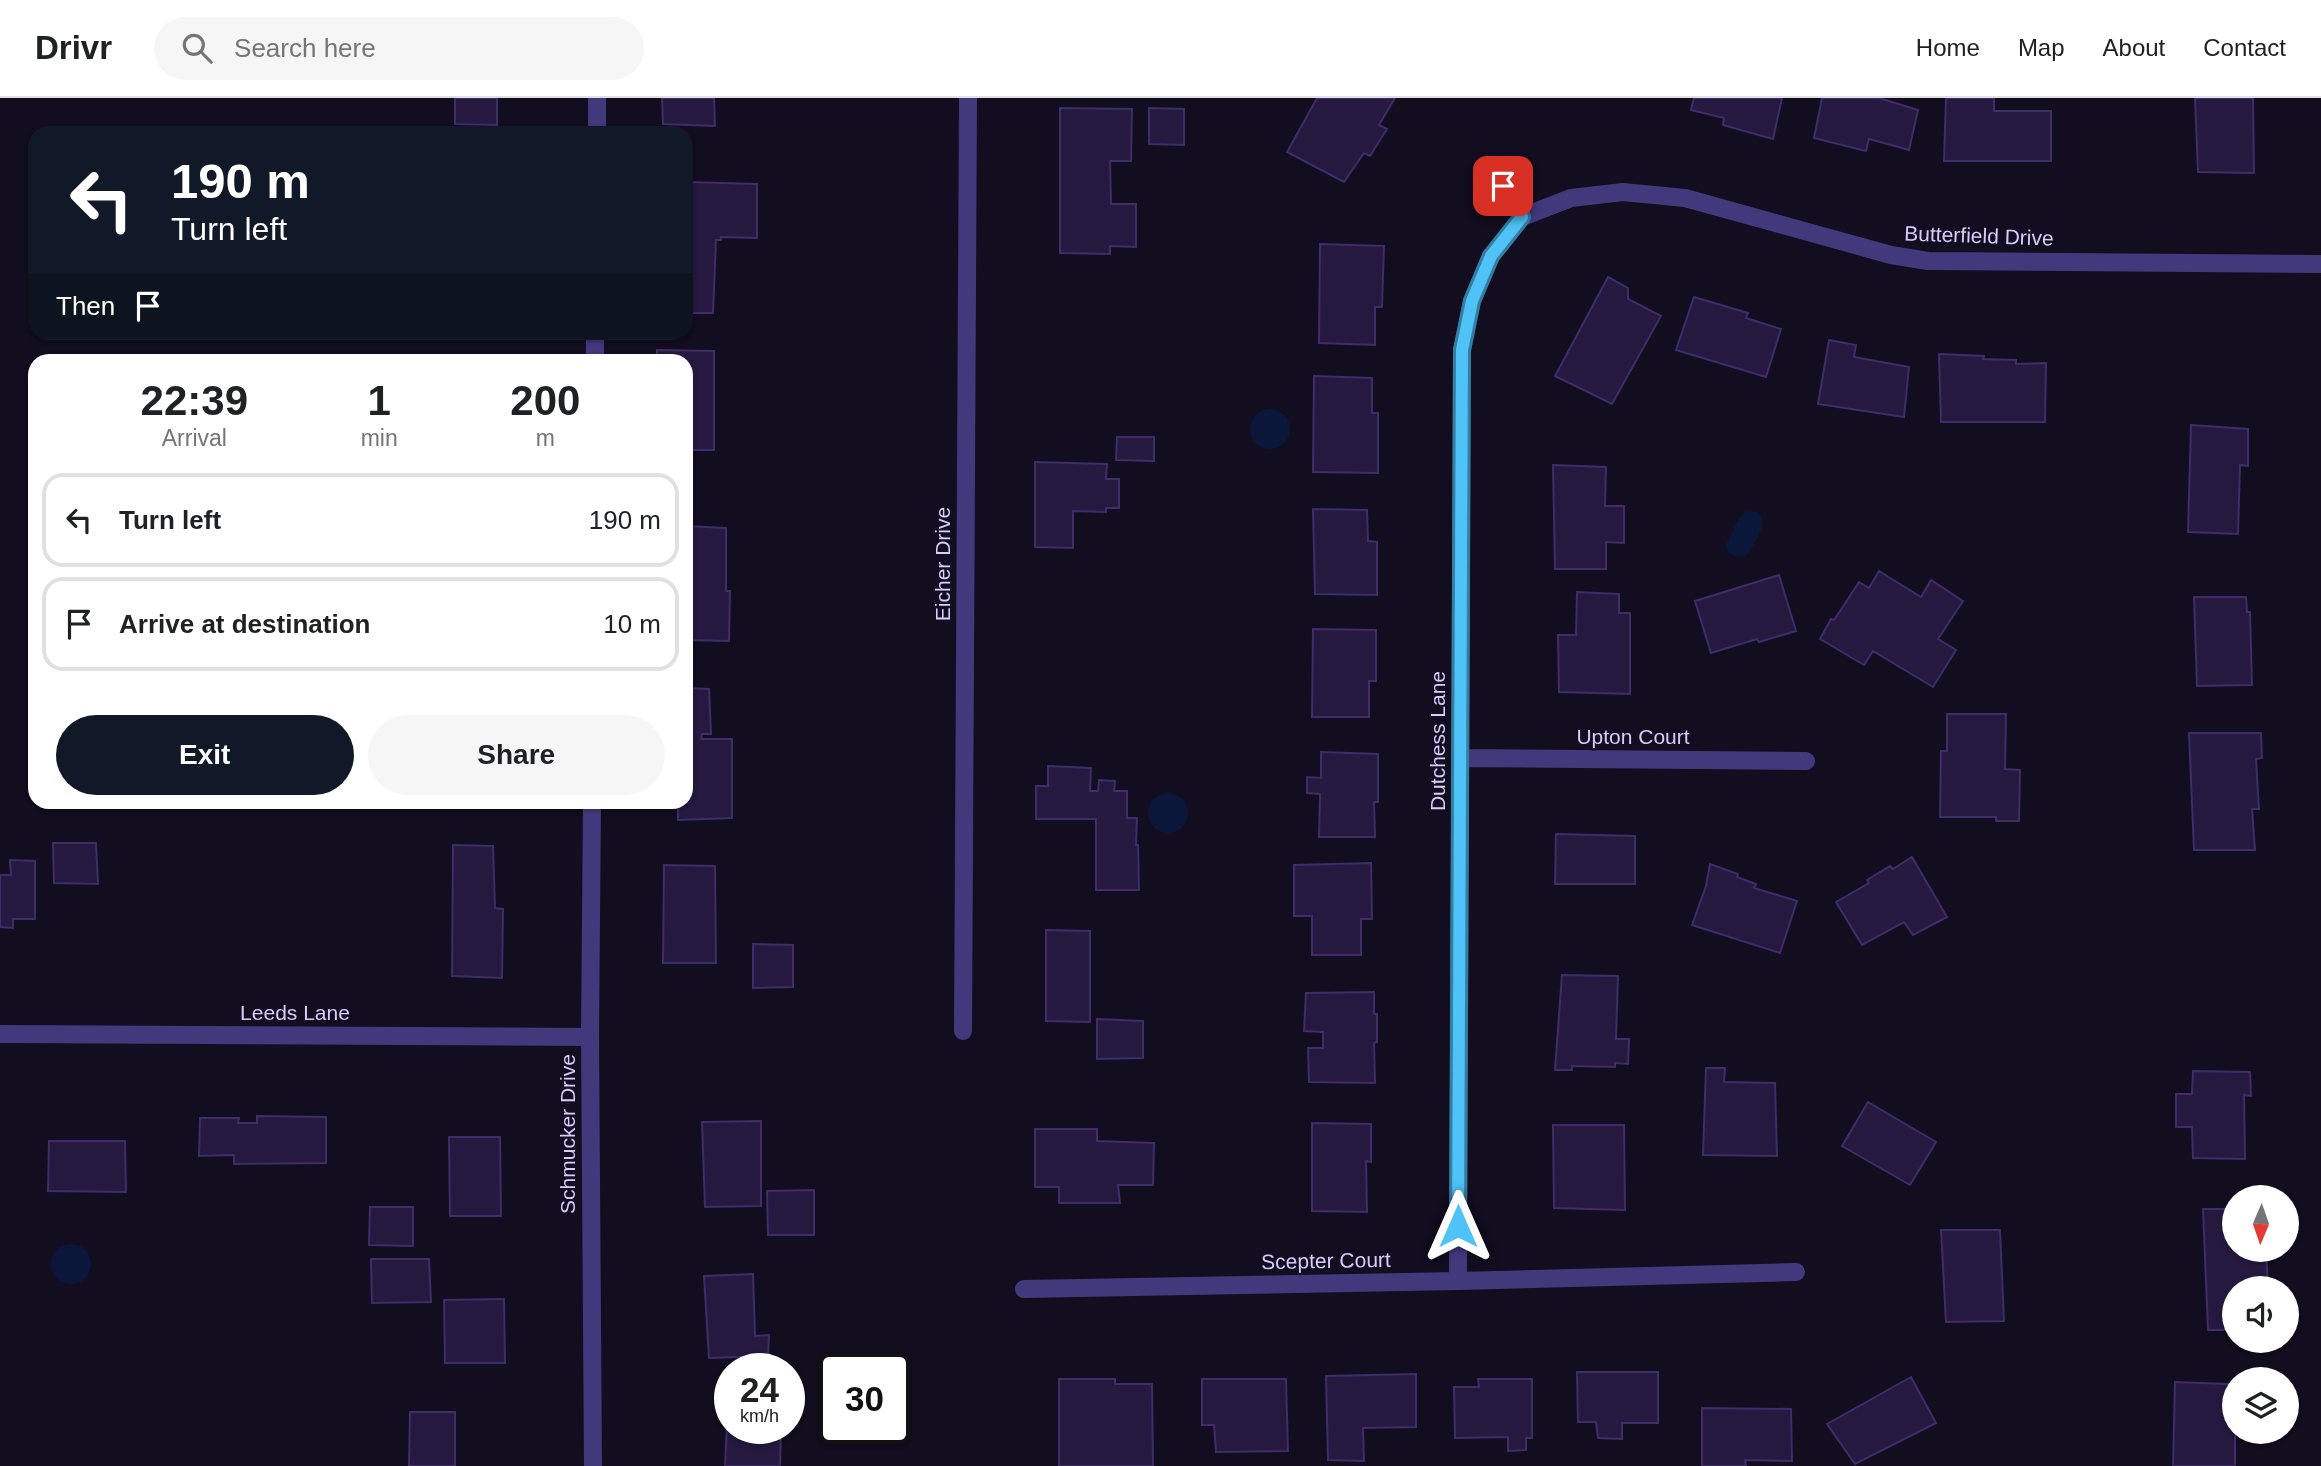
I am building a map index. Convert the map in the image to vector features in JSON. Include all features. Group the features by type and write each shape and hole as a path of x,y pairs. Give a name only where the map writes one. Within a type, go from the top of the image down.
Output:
{"street":[{"path":"597,98 597,126"},
{"name":"Eicher Drive","path":"963,1031 968,98"},
{"path":"1503,186 1522,217"},
{"name":"Butterfield Drive","path":"1522,217 1571,198 1623,192 1685,198 1891,255 1928,261 2321,264"},
{"name":"Dutchess Lane","path":"1458,1281 1462,350 1472,301 1491,256 1522,217"},
{"name":"Upton Court","path":"1460,758 1806,761"},
{"name":"Schmucker Drive","path":"592,809 590,1037 593,1466"},
{"name":"Leeds Lane","path":"0,1034 590,1037"},
{"name":"Scepter Court","path":"1024,1289 1796,1272"}],"water":[{"path":"1270,409 1278,410 1284,415 1289,421 1289,437 1284,443 1278,448 1270,449 1262,448 1256,443 1251,437 1250,429 1251,421 1256,415 1262,410"},
{"path":"1747,511 1761,516 1761,529 1746,556 1738,557 1729,553 1726,545 1740,516"},
{"path":"1168,793 1182,799 1188,813 1182,827 1168,833 1154,827 1148,813 1154,799"},
{"path":"71,1244 85,1250 91,1264 85,1278 71,1284 57,1278 51,1264 57,1250"}],"building":[{"path":"455,98 497,98 497,125 455,124"},
{"path":"662,98 714,98 715,126 663,124"},
{"path":"1317,98 1395,98 1379,125 1387,129 1370,156 1364,153 1344,182 1287,152"},
{"path":"1694,98 1782,98 1773,139 1723,125 1724,118 1691,110"},
{"path":"1822,98 1879,98 1918,110 1909,150 1869,139 1866,151 1814,138"},
{"path":"1946,98 1994,98 1994,111 2051,111 2051,161 1944,161"},
{"path":"2195,98 2253,98 2254,173 2198,172"},
{"path":"1060,108 1132,109 1131,161 1110,161 1111,204 1136,204 1136,247 1110,246 1110,254 1060,253"},
{"path":"1149,108 1184,109 1184,145 1149,144"},
{"path":"693,182 757,184 757,238 721,237 721,240 716,240 713,313 693,313"},
{"path":"1320,244 1384,246 1382,307 1375,307 1375,345 1319,343"},
{"path":"1608,277 1628,288 1628,299 1661,316 1612,404 1555,376"},
{"path":"1694,297 1748,313 1746,318 1781,329 1766,377 1676,350"},
{"path":"1829,340 1856,345 1854,357 1909,367 1904,417 1818,404"},
{"path":"657,350 714,351 714,450 693,450 693,354 657,354"},
{"path":"1939,354 2016,360 2016,364 2046,363 2045,422 1941,422"},
{"path":"1314,376 1372,378 1372,413 1378,413 1378,473 1313,472"},
{"path":"2191,425 2248,429 2248,466 2240,465 2238,534 2188,532"},
{"path":"1117,437 1154,437 1154,461 1116,460"},
{"path":"1035,462 1107,464 1106,479 1119,479 1119,508 1106,508 1106,512 1073,511 1073,548 1035,547"},
{"path":"1553,465 1606,467 1605,506 1624,506 1624,543 1606,542 1606,569 1555,569"},
{"path":"1313,509 1367,510 1368,541 1377,542 1377,595 1315,594"},
{"path":"693,526 726,528 726,591 730,591 729,641 693,640"},
{"path":"1879,571 1921,597 1931,580 1963,601 1938,639 1956,650 1933,687 1873,651 1864,665 1820,639 1831,619 1834,620 1859,582 1869,588"},
{"path":"1779,575 1796,631 1711,653 1695,601"},
{"path":"1577,592 1619,594 1619,613 1630,613 1630,694 1559,692 1558,635 1576,635"},
{"path":"2194,597 2246,597 2247,612 2250,612 2252,685 2197,686"},
{"path":"1313,629 1376,630 1376,681 1369,681 1369,717 1312,717"},
{"path":"693,688 709,689 711,734 702,734 701,739 732,739 732,818 678,820 678,809 693,809"},
{"path":"1947,714 2006,714 2005,769 2020,770 2019,821 1996,821 1996,817 1940,817 1941,751 1947,751"},
{"path":"2189,733 2261,733 2262,758 2256,759 2259,809 2252,809 2255,850 2194,850"},
{"path":"1321,752 1378,754 1378,802 1374,802 1375,837 1319,837 1320,794 1307,793 1307,777 1321,778"},
{"path":"1048,766 1091,768 1090,791 1098,791 1099,780 1115,781 1114,791 1127,791 1127,818 1137,818 1139,890 1096,890 1096,819 1036,819 1036,786 1048,786"},
{"path":"1556,834 1635,836 1635,884 1555,884"},
{"path":"53,843 96,843 98,884 54,883"},
{"path":"453,845 493,846 495,908 503,909 502,978 452,976"},
{"path":"1912,857 1947,917 1913,935 1904,922 1862,945 1836,902 1869,883 1867,880 1890,866 1893,869"},
{"path":"10,860 35,861 35,919 13,919 13,928 0,927 0,875 11,875"},
{"path":"1371,863 1372,919 1361,919 1361,955 1312,955 1312,916 1294,916 1294,865"},
{"path":"1710,864 1738,874 1737,877 1756,884 1754,888 1797,901 1780,953 1692,925 1706,886"},
{"path":"664,865 715,866 716,963 663,963"},
{"path":"1046,930 1090,931 1090,1022 1046,1021"},
{"path":"753,944 793,945 793,987 753,988"},
{"path":"1562,975 1618,976 1616,1039 1629,1039 1628,1064 1615,1063 1615,1067 1572,1066 1572,1070 1555,1070"},
{"path":"1374,992 1374,1014 1377,1014 1377,1042 1374,1043 1375,1083 1309,1082 1308,1048 1323,1048 1323,1032 1304,1031 1306,993"},
{"path":"1097,1019 1143,1021 1143,1058 1097,1059"},
{"path":"1706,1068 1725,1068 1724,1082 1775,1083 1777,1156 1703,1155"},
{"path":"2193,1071 2250,1072 2251,1096 2244,1095 2245,1159 2193,1158 2192,1127 2176,1127 2176,1094 2192,1094"},
{"path":"1868,1102 1936,1142 1910,1185 1842,1146"},
{"path":"257,1116 326,1117 326,1163 234,1164 234,1155 199,1156 200,1118 239,1118 238,1123 257,1123"},
{"path":"761,1121 761,1206 705,1207 702,1122"},
{"path":"1312,1123 1371,1124 1371,1162 1366,1161 1367,1212 1312,1211"},
{"path":"1553,1125 1624,1125 1625,1210 1554,1208"},
{"path":"1035,1129 1097,1129 1097,1141 1154,1143 1153,1185 1118,1185 1120,1203 1059,1203 1059,1187 1035,1187"},
{"path":"449,1137 500,1137 501,1216 450,1216"},
{"path":"49,1141 125,1141 126,1192 48,1191"},
{"path":"814,1190 814,1235 768,1235 767,1191"},
{"path":"370,1207 413,1207 413,1246 369,1245"},
{"path":"2203,1209 2222,1209 2222,1262 2267,1262 2267,1276 2222,1276 2222,1330 2208,1330"},
{"path":"1941,1230 2000,1230 2004,1321 1946,1322"},
{"path":"371,1259 429,1259 431,1302 372,1303"},
{"path":"753,1274 755,1336 769,1335 768,1353 714,1353 714,1358 709,1358 704,1276"},
{"path":"504,1299 505,1363 445,1363 444,1300"},
{"path":"1577,1372 1658,1372 1658,1423 1622,1423 1622,1439 1598,1438 1596,1422 1578,1422"},
{"path":"1416,1374 1416,1427 1363,1428 1364,1461 1328,1460 1326,1376"},
{"path":"1911,1377 1936,1423 1855,1464 1827,1424"},
{"path":"1059,1379 1115,1379 1115,1384 1152,1384 1153,1466 1059,1466"},
{"path":"1202,1379 1286,1379 1288,1451 1216,1452 1214,1425 1202,1425"},
{"path":"1478,1379 1532,1379 1532,1438 1526,1438 1526,1450 1508,1451 1508,1437 1455,1438 1454,1387 1479,1387"},
{"path":"2175,1382 2222,1384 2222,1444 2235,1444 2235,1466 2173,1466"},
{"path":"1702,1408 1791,1409 1792,1461 1745,1460 1746,1466 1702,1466"},
{"path":"410,1412 455,1412 455,1466 409,1466"},
{"path":"726,1444 781,1444 780,1466 725,1466"}],"route":[{"path":"1458,1226 1462,350 1472,301 1491,256 1522,217 1503,186"}]}
